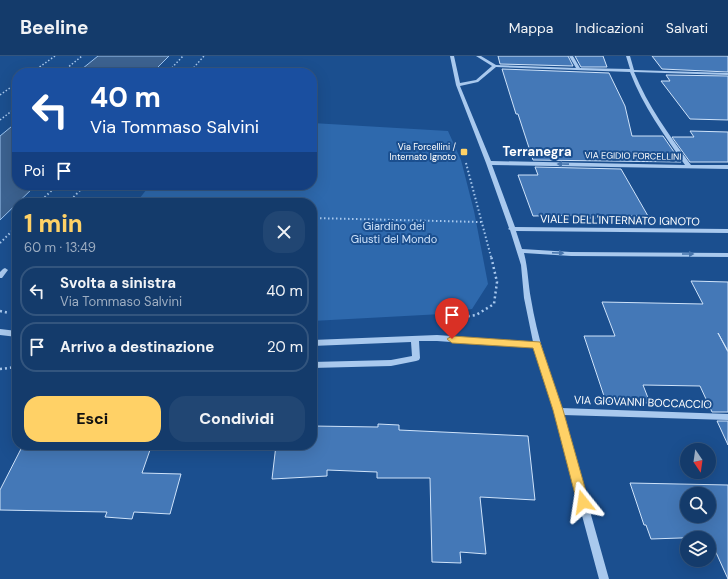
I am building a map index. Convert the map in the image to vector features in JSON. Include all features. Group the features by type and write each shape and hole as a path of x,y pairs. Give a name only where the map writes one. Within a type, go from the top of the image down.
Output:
{"street":[{"path":"452,56 458,85 489,163 520,251 524,265 527,298 537,345 558,410 604,579"},
{"path":"478,56 495,66 728,74"},
{"path":"571,56 578,68"},
{"path":"628,56 631,70 646,103 687,164"},
{"path":"458,85 477,81 495,66"},
{"name":"VIA EGIDIO FORCELLINI","path":"489,163 687,164 728,167"},
{"name":"VIALE DELL'INTERNATO IGNOTO","path":"511,229 728,231"},
{"path":"520,251 571,254 728,255"},
{"path":"0,276 5,270"},
{"path":"0,332 12,333"},
{"path":"317,343 437,338 537,345"},
{"path":"317,365 391,363 416,358 415,340"},
{"name":"VIA GIOVANNI BOCCACCIO","path":"558,410 728,417"}],"path":[{"path":"38,68 55,56"},
{"path":"66,68 82,56"},
{"path":"172,68 184,56"},
{"path":"193,68 204,56"},
{"path":"0,96 12,87"},
{"path":"0,120 12,111"},
{"path":"441,320 476,316 494,304 497,282 466,163"},
{"path":"44,198 51,190"},
{"path":"73,198 80,190"},
{"path":"317,218 481,222"},
{"path":"0,243 12,231"},
{"path":"0,369 12,368"}],"green space":[{"name":"Giardino dei Giusti del Mondo","path":"317,123 448,131 461,160 474,211 488,284 472,309 442,314 317,321 317,198 140,198 146,190 317,190"}],"shaded area":[{"path":"98,56 169,56 157,68 83,68"},
{"path":"12,126 12,190 31,190 23,198 12,198 12,208 0,220 0,136"}],"building":[{"path":"498,56 568,56 573,66 500,64"},
{"path":"575,56 603,56 607,67 581,67"},
{"path":"652,56 728,56 728,72 662,69"},
{"path":"502,69 609,73 625,106 632,136 663,136 681,162 533,160 518,114 516,114"},
{"path":"666,75 728,76 728,120 690,119 661,81 670,81"},
{"path":"690,131 728,132 728,162 690,162 672,137 694,137"},
{"path":"535,167 621,169 648,216 631,216 632,218 586,218 585,215 533,216 518,175 538,175"},
{"path":"691,281 728,282 728,351 718,333 728,352 728,412 712,412 700,386 643,385 650,403 606,402 584,336 615,336 602,302 703,304"},
{"path":"717,421 728,421 728,445"},
{"path":"378,424 399,425 399,430 528,436 535,500 480,497 486,554 460,552 461,563 432,562 430,478 377,478 377,472 327,470 327,476 272,479 275,450 317,450 317,426 378,427"},
{"path":"20,450 150,450 142,473 181,474 170,514 134,512 132,519 105,517 107,512 0,510 0,490"},
{"path":"630,483 728,485 728,579 716,552 716,531 680,531 680,538 651,539 646,525 644,525"}],"place":[{"name":"Via Forcellini / Internato Ignoto","path":"464,152"}],"district":[{"name":"Terranegra","path":"537,151"}],"route":[{"path":"452,339 537,345 558,410 583,502"}]}
